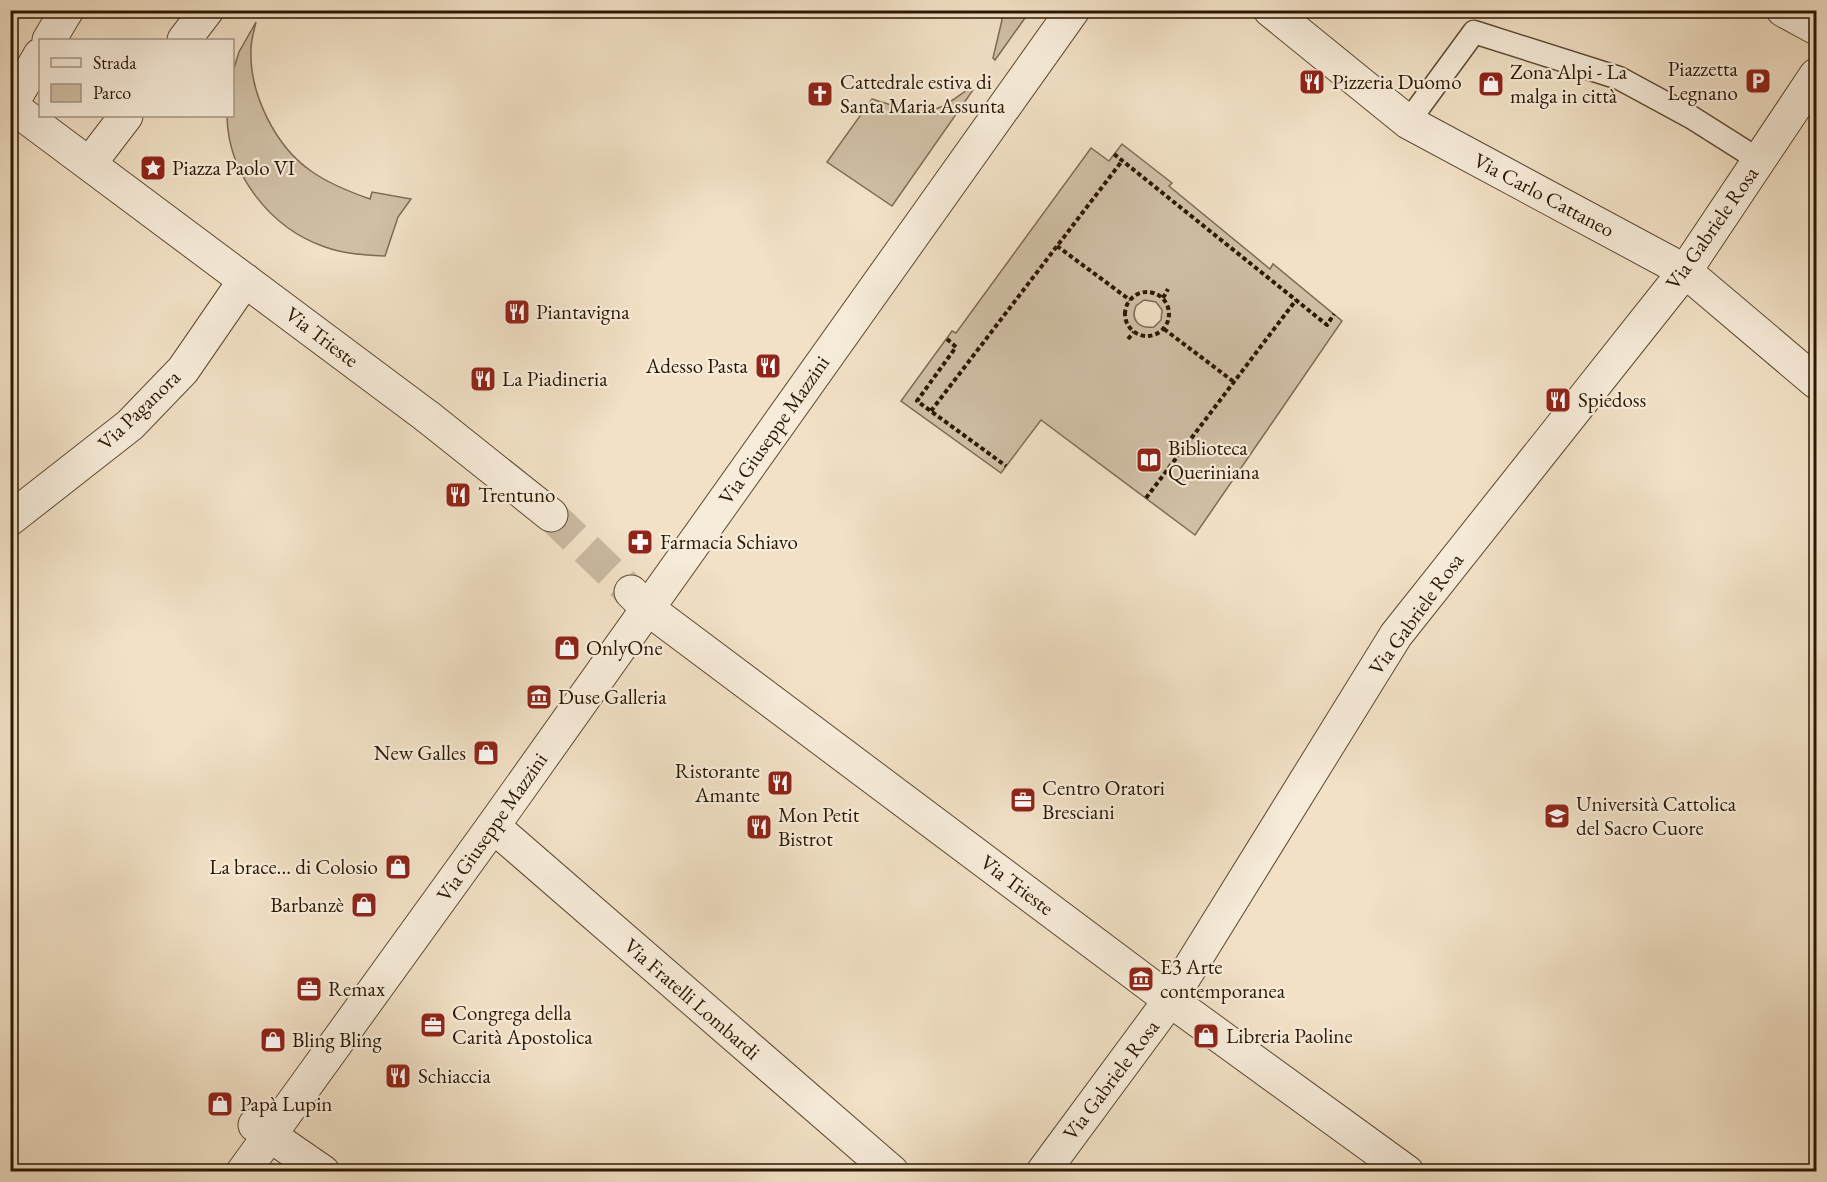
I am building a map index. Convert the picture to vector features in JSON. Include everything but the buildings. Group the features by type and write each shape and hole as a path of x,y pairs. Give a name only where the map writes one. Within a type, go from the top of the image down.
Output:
{"street":[{"path":"50,39 67,10"},
{"path":"185,39 207,10"},
{"name":"Via Giuseppe Mazzini","path":"243,1172 262,1130 493,826 639,600 1073,10"},
{"name":"Via Carlo Cattaneo","path":"1270,10 1408,122 1685,271 1816,382"},
{"path":"1783,10 1816,28"},
{"path":"39,57 11,105 90,163 125,117"},
{"name":"Via Gabriele Rosa","path":"1043,1172 1170,1000 1395,635 1685,271 1816,75"},
{"name":"Via Trieste","path":"90,163 428,417 551,515"},
{"name":"Via Paganora","path":"10,519 130,425 183,370 245,280"},
{"name":"Via Trieste","path":"639,600 1170,1000 1407,1172"},
{"name":"Via Fratelli Lombardi","path":"493,826 892,1172"},
{"path":"262,1130 323,1172"}],"lane":[{"path":"1408,122 1474,32 1619,78 1691,117 1759,160"}],"path":[{"path":"1114,154 1326,325 1334,314"},
{"path":"931,411 1122,160"},
{"path":"1057,246 1130,300"},
{"path":"1163,298 1168,289"},
{"path":"1146,292 1158,294 1163,298 1169,310 1168,323 1164,329 1153,336 1134,332 1125,317 1130,300 1146,292"},
{"path":"1146,498 1296,300"},
{"path":"1164,329 1234,382"},
{"path":"1128,339 1134,332"},
{"path":"946,339 956,347 916,401 1006,466"}],"green space":[{"path":"1000,11 1030,11 995,60 993,58 1002,20"},
{"path":"256,22 251,49 254,83 276,133 298,160 325,180 370,199 372,192 411,199 398,217 385,256 340,251 305,238 287,227 256,196 244,178 229,138 227,117 234,117 234,68 239,52"},
{"path":"970,88 973,90 892,206 827,162 872,99 907,109 928,111 945,105"},
{"path":"1122,144 1172,183 1169,186 1270,269 1273,264 1342,321 1195,535 1041,420 1001,473 901,401 952,331 956,333 1091,148 1109,161","holes":["1144,300 1156,302 1162,310 1161,320 1154,327 1140,325 1134,315 1136,306"]}],"tunnel":[{"path":"551,515 631,592"}],"place":[{"name":"Piazzetta Legnano","path":"1758,81"},
{"name":"Pizzeria Duomo","path":"1312,82"},
{"name":"Zona Alpi - La malga in città","path":"1491,84"},
{"name":"Cattedrale estiva di Santa Maria Assunta","path":"820,94"},
{"name":"Piazza Paolo VI","path":"153,168"},
{"name":"Piantavigna","path":"517,312"},
{"name":"Adesso Pasta","path":"768,366"},
{"name":"La Piadineria","path":"483,379"},
{"name":"Spiedoss","path":"1558,400"},
{"name":"Biblioteca Queriniana","path":"1149,460"},
{"name":"Trentuno","path":"458,495"},
{"name":"Farmacia Schiavo","path":"640,542"},
{"name":"OnlyOne","path":"567,648"},
{"name":"Duse Galleria","path":"539,697"},
{"name":"New Galles","path":"486,753"},
{"name":"Ristorante Amante","path":"780,783"},
{"name":"Centro Oratori Bresciani","path":"1023,800"},
{"name":"Università Cattolica del Sacro Cuore","path":"1557,816"},
{"name":"Mon Petit Bistrot","path":"759,827"},
{"name":"La brace... di Colosio","path":"398,867"},
{"name":"Barbanzè","path":"364,905"},
{"name":"E3 Arte contemporanea","path":"1141,979"},
{"name":"Remax","path":"309,989"},
{"name":"Congrega della Carità Apostolica","path":"433,1025"},
{"name":"Libreria Paoline","path":"1206,1036"},
{"name":"Bling Bling","path":"273,1040"},
{"name":"Schiaccia","path":"398,1076"},
{"name":"Papà Lupin","path":"220,1104"}]}
